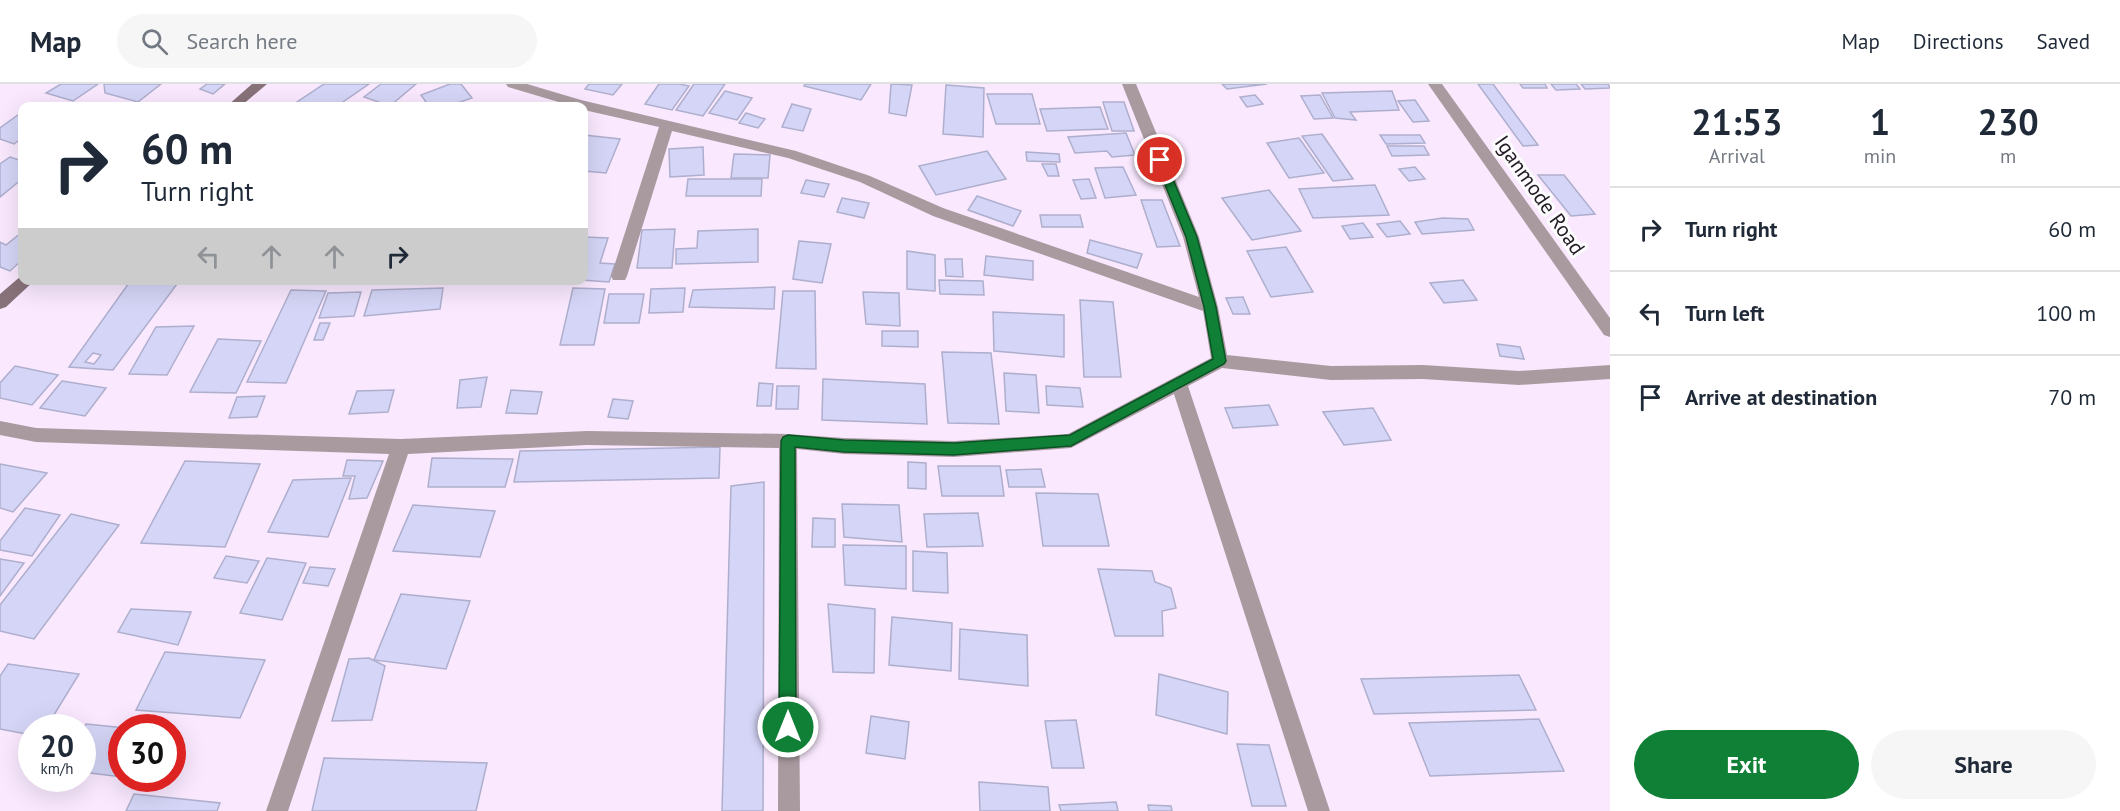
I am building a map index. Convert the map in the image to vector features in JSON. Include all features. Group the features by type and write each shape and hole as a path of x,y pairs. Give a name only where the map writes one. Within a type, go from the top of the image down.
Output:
{"street":[{"path":"238,102 260,84"},
{"path":"513,84 572,102"},
{"path":"1129,84 1191,237 1210,307 1220,361"},
{"name":"Iganmode Road","path":"1435,84 1610,331"},
{"path":"588,106 791,154 865,179 938,212 1210,307"},
{"path":"619,276 667,125"},
{"path":"3,297 20,285"},
{"path":"0,428 36,435 150,441 401,447 587,438 788,441 844,446 954,449 1071,441 1220,361 1331,373 1423,372 1520,378 1610,372"},
{"path":"1179,384 1319,811"},
{"path":"788,441 789,811"},
{"path":"277,811 401,447"}],"building":[{"path":"61,84 98,84 73,101 46,93"},
{"path":"104,84 161,84 138,102 105,93"},
{"path":"207,84 225,84 213,94 200,89"},
{"path":"324,84 369,84 343,102 297,102"},
{"path":"381,84 416,84 395,102 378,102 364,97"},
{"path":"450,84 461,84 472,98 460,102 426,102 421,95"},
{"path":"589,84 622,84 613,95 585,89"},
{"path":"659,84 689,86 672,110 645,104"},
{"path":"694,84 725,84 703,116 676,110"},
{"path":"805,84 871,84 861,100 804,86"},
{"path":"891,84 912,85 906,116 889,113"},
{"path":"1222,84 1267,84 1227,89"},
{"path":"1478,84 1493,84 1538,145 1523,146"},
{"path":"1520,84 1545,84 1547,88 1523,88"},
{"path":"1551,84 1576,84 1580,89 1556,90"},
{"path":"1581,84 1608,84 1610,88 1585,89"},
{"path":"946,85 984,88 983,137 943,134"},
{"path":"725,91 752,98 737,120 709,113"},
{"path":"1392,91 1399,110 1350,112 1356,120 1335,118 1322,93"},
{"path":"987,94 1032,94 1040,124 996,124"},
{"path":"1255,95 1263,104 1247,107 1240,97"},
{"path":"1320,95 1333,118 1314,119 1301,96"},
{"path":"1415,100 1429,121 1413,122 1398,101"},
{"path":"1103,102 1124,102 1134,131 1112,131"},
{"path":"792,104 811,109 803,131 782,127"},
{"path":"1100,107 1108,129 1047,131 1040,109"},
{"path":"746,113 765,119 758,128 739,123"},
{"path":"18,115 18,141 14,144 0,139 0,128"},
{"path":"1126,133 1135,155 1112,157 1107,151 1075,153 1068,137"},
{"path":"1322,134 1353,179 1333,181 1302,136"},
{"path":"588,135 620,139 606,173 588,171"},
{"path":"1380,135 1420,135 1425,143 1386,144"},
{"path":"1299,138 1324,173 1289,178 1267,143"},
{"path":"1387,146 1424,146 1429,155 1392,156"},
{"path":"703,147 704,175 670,177 669,149"},
{"path":"987,151 1006,179 936,195 919,166"},
{"path":"1026,152 1059,154 1060,162 1027,161"},
{"path":"734,154 770,155 768,178 731,178"},
{"path":"10,157 18,160 18,182 0,197 0,164"},
{"path":"1042,164 1056,164 1059,176 1048,176"},
{"path":"1123,167 1136,195 1105,198 1095,168"},
{"path":"1415,167 1425,179 1409,181 1399,169"},
{"path":"1538,175 1564,175 1595,214 1571,216"},
{"path":"688,179 762,179 761,196 686,196"},
{"path":"1089,179 1096,198 1081,199 1073,180"},
{"path":"806,180 829,184 824,197 801,193"},
{"path":"1375,185 1389,215 1313,218 1299,189"},
{"path":"1269,190 1301,231 1252,240 1222,198"},
{"path":"977,196 1021,211 1013,226 968,210"},
{"path":"842,198 869,203 864,218 837,212"},
{"path":"1141,200 1162,200 1180,246 1157,247"},
{"path":"1040,215 1080,215 1083,227 1042,227"},
{"path":"1443,218 1468,219 1474,230 1422,234 1415,222"},
{"path":"1400,221 1410,234 1387,237 1377,224"},
{"path":"1363,223 1373,237 1350,239 1342,226"},
{"path":"675,229 672,268 637,268 642,230"},
{"path":"758,229 758,262 676,264 676,249 697,248 698,231"},
{"path":"18,235 18,264 10,271 0,267 0,242 6,245"},
{"path":"588,237 608,238 600,263 615,264 609,282 588,280"},
{"path":"1090,240 1142,254 1137,268 1087,253"},
{"path":"799,241 831,244 822,283 793,279"},
{"path":"1286,247 1313,292 1271,297 1247,251"},
{"path":"907,251 935,255 935,291 907,289"},
{"path":"986,256 1033,261 1033,280 984,275"},
{"path":"945,259 962,259 963,277 946,276"},
{"path":"939,280 983,281 984,295 940,294"},
{"path":"1463,280 1477,300 1444,303 1430,283"},
{"path":"127,285 176,285 113,370 69,367","holes":["93,353 101,355 94,364 85,362"]},
{"path":"775,287 774,309 689,307 693,290"},
{"path":"443,288 440,309 364,316 372,290"},
{"path":"573,288 605,289 594,345 560,345"},
{"path":"685,288 683,312 649,313 651,289"},
{"path":"291,290 326,291 286,383 247,382"},
{"path":"783,291 815,291 816,369 776,368"},
{"path":"361,292 354,316 319,318 328,293"},
{"path":"863,292 899,293 900,326 866,324"},
{"path":"609,294 644,294 639,323 604,323"},
{"path":"1243,297 1250,314 1233,314 1226,298"},
{"path":"1080,300 1113,302 1121,377 1084,377"},
{"path":"993,312 1064,315 1064,357 994,351"},
{"path":"320,323 330,323 323,340 314,340"},
{"path":"194,326 167,375 129,374 156,327"},
{"path":"882,331 918,331 918,347 882,346"},
{"path":"218,339 261,341 236,393 190,392"},
{"path":"1497,344 1520,347 1524,359 1500,356"},
{"path":"942,352 991,353 999,424 948,423"},
{"path":"15,366 58,375 32,405 0,398 0,383"},
{"path":"1004,373 1036,375 1039,413 1006,411"},
{"path":"487,377 481,407 457,408 460,380"},
{"path":"823,379 925,384 927,424 822,420"},
{"path":"62,381 106,388 85,416 40,408"},
{"path":"759,383 773,384 771,406 757,406"},
{"path":"777,386 799,386 798,409 776,409"},
{"path":"1046,386 1080,388 1083,407 1047,405"},
{"path":"394,390 388,412 349,414 357,391"},
{"path":"511,390 542,392 537,414 506,413"},
{"path":"265,396 257,417 229,418 237,397"},
{"path":"613,399 633,401 628,419 608,417"},
{"path":"1269,405 1278,425 1233,428 1225,408"},
{"path":"1373,408 1391,440 1344,445 1323,412"},
{"path":"720,447 719,478 514,482 520,451"},
{"path":"432,458 513,459 505,487 428,487"},
{"path":"347,460 383,461 367,498 349,499 355,476 343,476"},
{"path":"185,461 260,464 225,547 141,543"},
{"path":"908,462 926,463 926,489 908,488"},
{"path":"0,464 47,473 13,512 0,508"},
{"path":"938,466 1000,466 1004,496 942,496"},
{"path":"1041,469 1045,487 1009,487 1006,470"},
{"path":"351,478 328,537 268,532 293,480"},
{"path":"764,482 763,811 722,811 731,486"},
{"path":"1036,493 1098,494 1109,546 1043,546"},
{"path":"842,504 899,505 902,542 844,537"},
{"path":"413,505 495,511 480,557 393,551"},
{"path":"25,508 60,515 32,556 0,550 0,541"},
{"path":"978,513 983,546 927,547 924,514"},
{"path":"71,514 119,525 34,639 0,631 0,605"},
{"path":"813,518 835,519 835,547 812,547"},
{"path":"843,545 906,546 906,589 845,585"},
{"path":"913,551 947,553 948,593 913,591"},
{"path":"226,556 259,561 247,583 214,578"},
{"path":"267,558 306,563 282,620 240,613"},
{"path":"0,559 24,563 0,596"},
{"path":"310,567 335,569 328,586 303,583"},
{"path":"1098,569 1152,571 1155,582 1171,588 1176,608 1162,611 1163,636 1115,636"},
{"path":"401,594 470,601 446,669 374,660"},
{"path":"828,604 875,609 874,673 833,672"},
{"path":"131,609 191,612 178,645 118,632"},
{"path":"892,617 952,623 951,671 889,665"},
{"path":"960,629 1027,635 1028,686 959,679"},
{"path":"165,652 265,660 240,718 136,710"},
{"path":"369,658 385,666 372,720 332,721 349,659"},
{"path":"8,664 79,674 55,714 18,714 18,732 0,729 0,676"},
{"path":"1159,674 1228,692 1227,734 1156,715"},
{"path":"1519,675 1536,710 1374,714 1361,679"},
{"path":"871,716 909,722 905,759 866,753"},
{"path":"1539,719 1564,771 1430,776 1409,723"},
{"path":"1076,720 1084,768 1052,768 1045,721"},
{"path":"96,725 108,726 108,775 96,774"},
{"path":"1237,744 1269,745 1286,806 1252,806"},
{"path":"324,758 487,763 476,811 312,811"},
{"path":"979,782 1048,787 1050,811 980,811"},
{"path":"134,794 220,803 217,811 126,811"},
{"path":"1116,802 1118,811 1061,811 1059,805"},
{"path":"1148,805 1171,806 1172,811 1149,811"}],"route":[{"path":"788,727 788,441 844,446 954,449 1071,441 1220,361 1210,307 1191,237 1160,160"}]}
